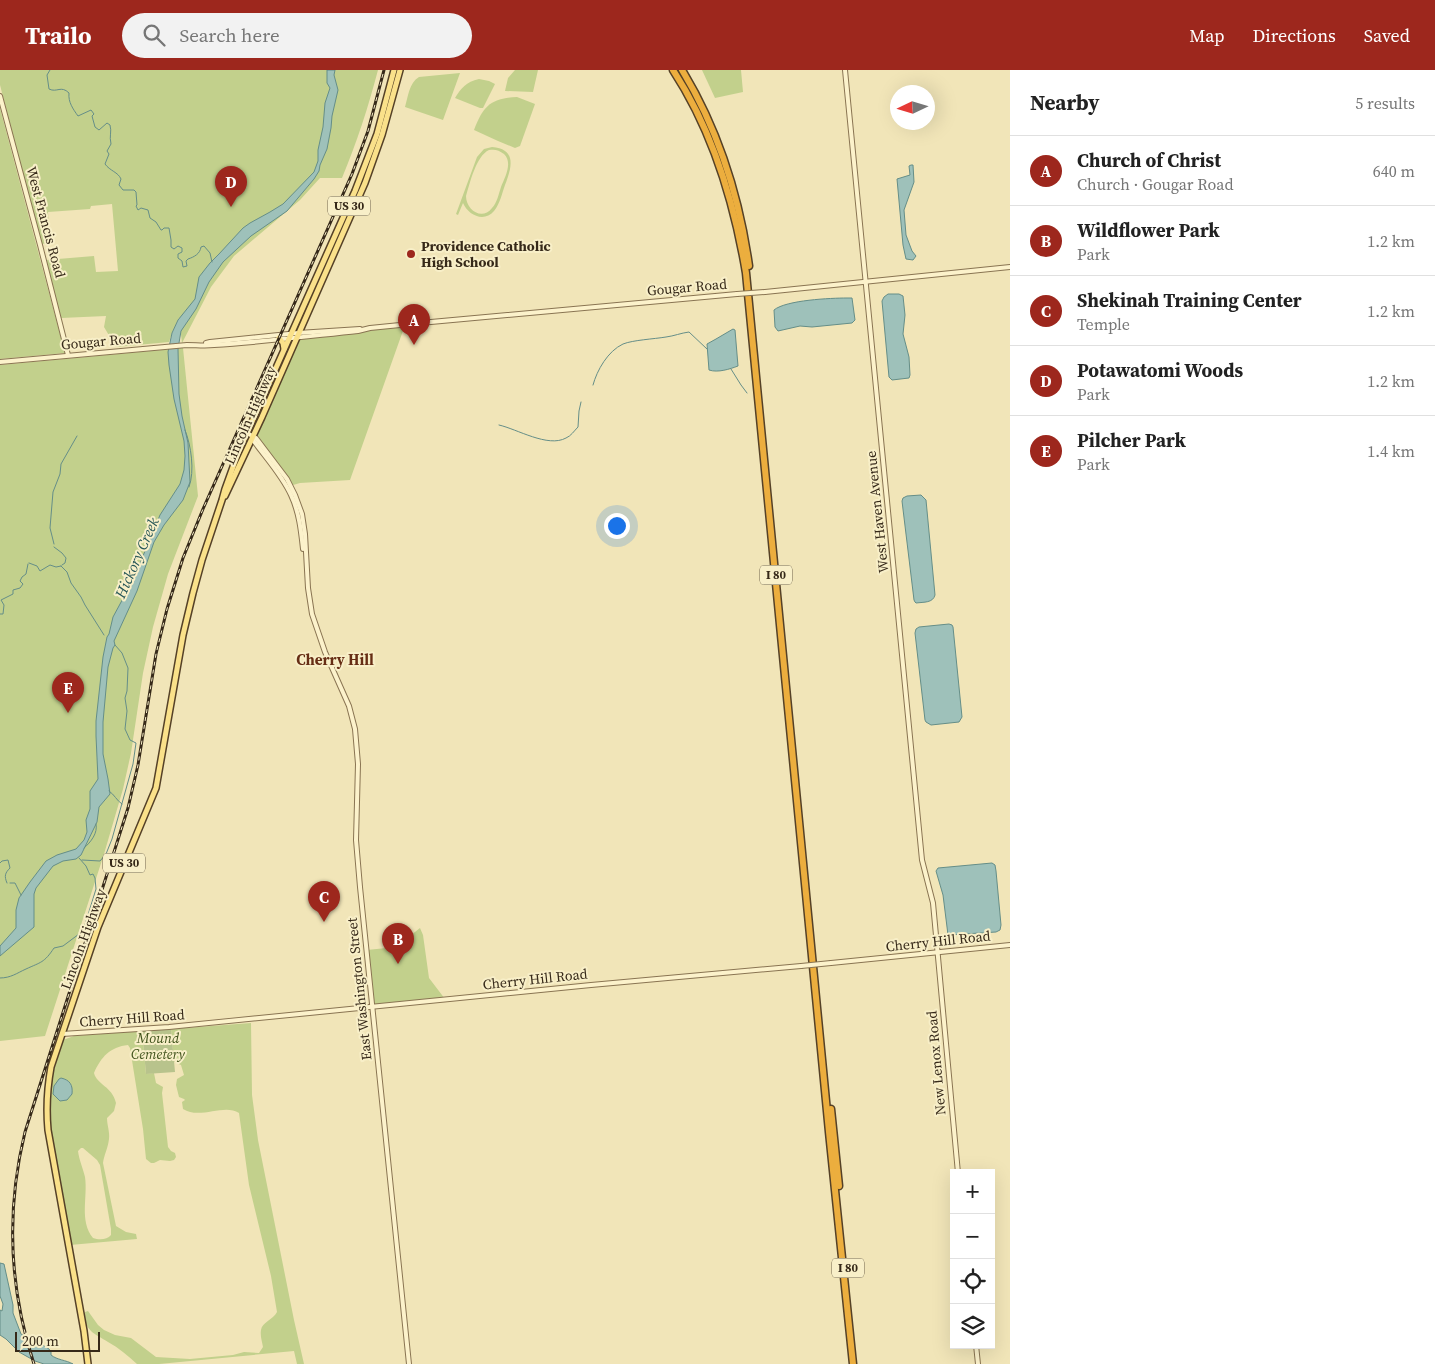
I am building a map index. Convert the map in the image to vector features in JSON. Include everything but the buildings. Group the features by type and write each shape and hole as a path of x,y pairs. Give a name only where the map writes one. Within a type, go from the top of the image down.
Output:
{"highway":[{"name":"I 80","path":"673,70 696,109 723,176 734,212 746,272 853,1364"},
{"name":"I 80","path":"682,70 712,125 725,160 741,222 750,272 857,1364"}],"main road":[{"name":"US 30","path":"294,335 363,172 380,124 394,70"},
{"name":"US 30","path":"294,335 365,183 382,135 400,70"},
{"name":"Lincoln Highway","path":"250,435 283,353 294,335"},
{"name":"Lincoln Highway","path":"88,1364 48,1130 46,1111 47,1087 51,1068 98,927 156,788 183,635 202,560 230,476 294,335"},
{"path":"279,338 283,343 283,353"}],"street":[{"name":"West Haven Avenue","path":"845,70 922,860 933,903 937,952"},
{"name":"West Francis Road","path":"0,96 68,355"},
{"name":"Gougar Road","path":"204,344 358,331 1010,267"},
{"name":"Gougar Road","path":"0,362 187,345 235,343 294,335"},
{"name":"East Washington Street","path":"250,435 283,482 291,496 300,521 309,597 314,621 325,652 349,706 355,729 358,764 356,840 409,1364"},
{"name":"Cherry Hill Road","path":"62,1034 169,1027 1010,945"},
{"name":"New Lenox Road","path":"937,952 958,1169"},
{"path":"976,1349 978,1364"}],"green space":[{"path":"0,70 378,70 362,125 342,178 320,178 300,200 234,256 211,287 182,343 179,318 169,342 116,347 104,327 106,316 61,318 46,260 94,256 96,272 118,271 112,204 91,206 90,209 48,212 50,243 41,244 0,85"},
{"path":"515,70 538,70 533,92 505,91 508,78"},
{"path":"702,70 741,70 743,92 715,98"},
{"path":"460,73 443,120 405,107 411,86 419,77"},
{"path":"479,79 495,84 483,108 455,98 464,86"},
{"path":"517,97 535,104 520,146 515,148 474,130 481,115 489,105 501,99"},
{"path":"0,108 65,353 0,359"},
{"path":"492,147 500,149 509,156 509,173 499,202 490,215 481,217 472,214 463,203 458,215 456,214 477,157 484,149","holes":["489,150 499,151 504,154 507,158 508,166 494,206 488,212 479,214 469,206 466,196 477,164 484,153"]},
{"path":"405,325 350,480 293,485 254,436 297,338"},
{"path":"183,348 198,496 168,574 153,627 123,789 45,1036 0,1041 0,365"},
{"path":"420,928 423,935 429,978 445,999 373,1005 367,950 396,947"},
{"path":"251,1023 252,1095 258,1140 304,1364 297,1364 294,1351 159,1364 137,1364 120,1349 91,1331 85,1322 85,1312 88,1311 104,1330 115,1335 131,1338 156,1357 190,1359 233,1355 244,1352 259,1353 263,1347 262,1327 277,1312 271,1276 249,1185 239,1113 233,1110 226,1110 197,1113 183,1109 182,1102 185,1100 179,1097 176,1085 177,1079 184,1075 181,1065 174,1061 171,1029"},
{"name":"Mound Cemetery","path":"171,1029 175,1072 146,1074 142,1031"},
{"path":"142,1031 146,1074 154,1073 156,1083 163,1087 168,1147 175,1153 176,1157 170,1161 160,1160 151,1163 146,1159 143,1129 128,1045 116,1048 107,1054 94,1073 114,1097 116,1103 114,1111 107,1118 109,1139 103,1163 116,1226 126,1232 136,1234 137,1239 70,1245 49,1122 50,1083 61,1044 63,1040 74,1036","holes":["83,1148 100,1165 111,1229 111,1235 105,1239 93,1238 86,1224 86,1185 78,1151"]}],"water":[{"path":"327,70 335,70 334,75 338,90 327,149 319,171 287,211 251,236 223,262 209,282 196,309 181,331 178,349 179,394 188,443 190,482 183,500 154,542 137,591 114,641 115,645 108,667 103,722 103,754 110,794 99,807 97,822 81,855 76,859 63,861 53,866 36,888 34,894 34,927 0,956 0,946 16,928 16,910 19,898 30,882 46,861 76,849 84,840 87,832 86,820 90,809 90,791 98,779 96,721 107,637 113,617 133,580 160,515 180,484 184,470 184,441 174,399 169,365 168,352 172,333 178,320 195,299 199,277 210,263 243,228 283,204 314,172 318,161 325,103 330,88 327,83"},
{"path":"913,165 914,182 904,210 906,235 916,256 913,260 906,259 903,245 897,179 910,175 909,166"},
{"path":"888,294 903,296 905,315 903,334 909,357 909,378 892,380 889,377 882,301"},
{"path":"852,298 855,320 852,323 812,327 800,326 778,331 775,327 774,310 780,307 809,300"},
{"path":"733,329 735,330 738,366 720,371 709,370 707,344"},
{"path":"921,495 926,500 935,595 930,601 916,603 914,600 902,501 907,496"},
{"path":"949,624 953,627 962,717 959,722 931,725 925,720 915,633 919,627"},
{"path":"992,863 995,865 996,871 1000,930 996,932 948,935 943,895 936,871 938,868"},
{"path":"61,1078 69,1082 72,1094 67,1100 60,1101 53,1094 54,1086"},
{"path":"0,1263 4,1264 13,1313 21,1334 49,1349 53,1357 73,1364 44,1364 35,1361 19,1352 0,1335 0,1310 2,1311 3,1304 0,1296"}],"waterway":[{"path":"50,70 47,75 49,89 61,89 69,93 70,102 78,116 91,110 94,114 92,116 95,127 99,130 107,123 110,125 111,144 107,151 109,154 105,164 120,177 119,185 123,190 134,190 136,192 136,206 138,210 141,208 148,210 150,218 156,222 161,230 169,228 171,247 174,249 178,246 182,248 178,258 182,261 183,267 187,266 186,261 196,255 201,247 204,246 210,253 212,262"},
{"path":"593,385 600,367 608,356 623,344 689,332 707,349"},
{"path":"731,369 747,393"},
{"path":"499,425 532,437 550,441 559,440 569,436 578,427 581,402"},
{"name":"Hickory Creek","path":"185,430 192,458 192,473 189,487"},
{"path":"54,544 50,528 53,492 60,474 61,464 77,436"},
{"path":"54,547 66,558 65,563 62,565"},
{"path":"29,563 37,566 40,571 50,565 61,566"},
{"path":"0,614 3,614 4,605 1,600 13,594 13,590 20,588 23,584 20,581 26,574 28,564"},
{"path":"61,566 67,572 71,583 104,635"},
{"path":"82,860 100,861 106,854 133,764 136,743 130,740 125,729 127,711 125,698 128,668 122,653 115,645"},
{"path":"109,791 122,804"},
{"name":"Hickory Creek","path":"84,848 93,837 96,831 96,824"},
{"path":"0,978 11,976 39,963 48,957 54,948 63,946 83,931 96,889 93,874 90,875 86,866 79,858"},
{"path":"0,863 8,860 10,868 6,875 7,883"},
{"path":"10,883 15,883 21,895"}],"railway":[{"path":"34,1364 19,1307 13,1249 15,1190 25,1132 128,808 138,765 156,654 167,609 183,558 352,174 368,131 384,70"}],"place":[{"name":"Potawatomi Woods","path":"231,207"},
{"name":"Providence Catholic High School","path":"411,254"},
{"name":"Church of Christ","path":"414,345"},
{"name":"Pilcher Park","path":"68,713"},
{"name":"Shekinah Training Center","path":"324,922"},
{"name":"Wildflower Park","path":"398,964"}],"district":[{"name":"Cherry Hill","path":"335,660"}]}
